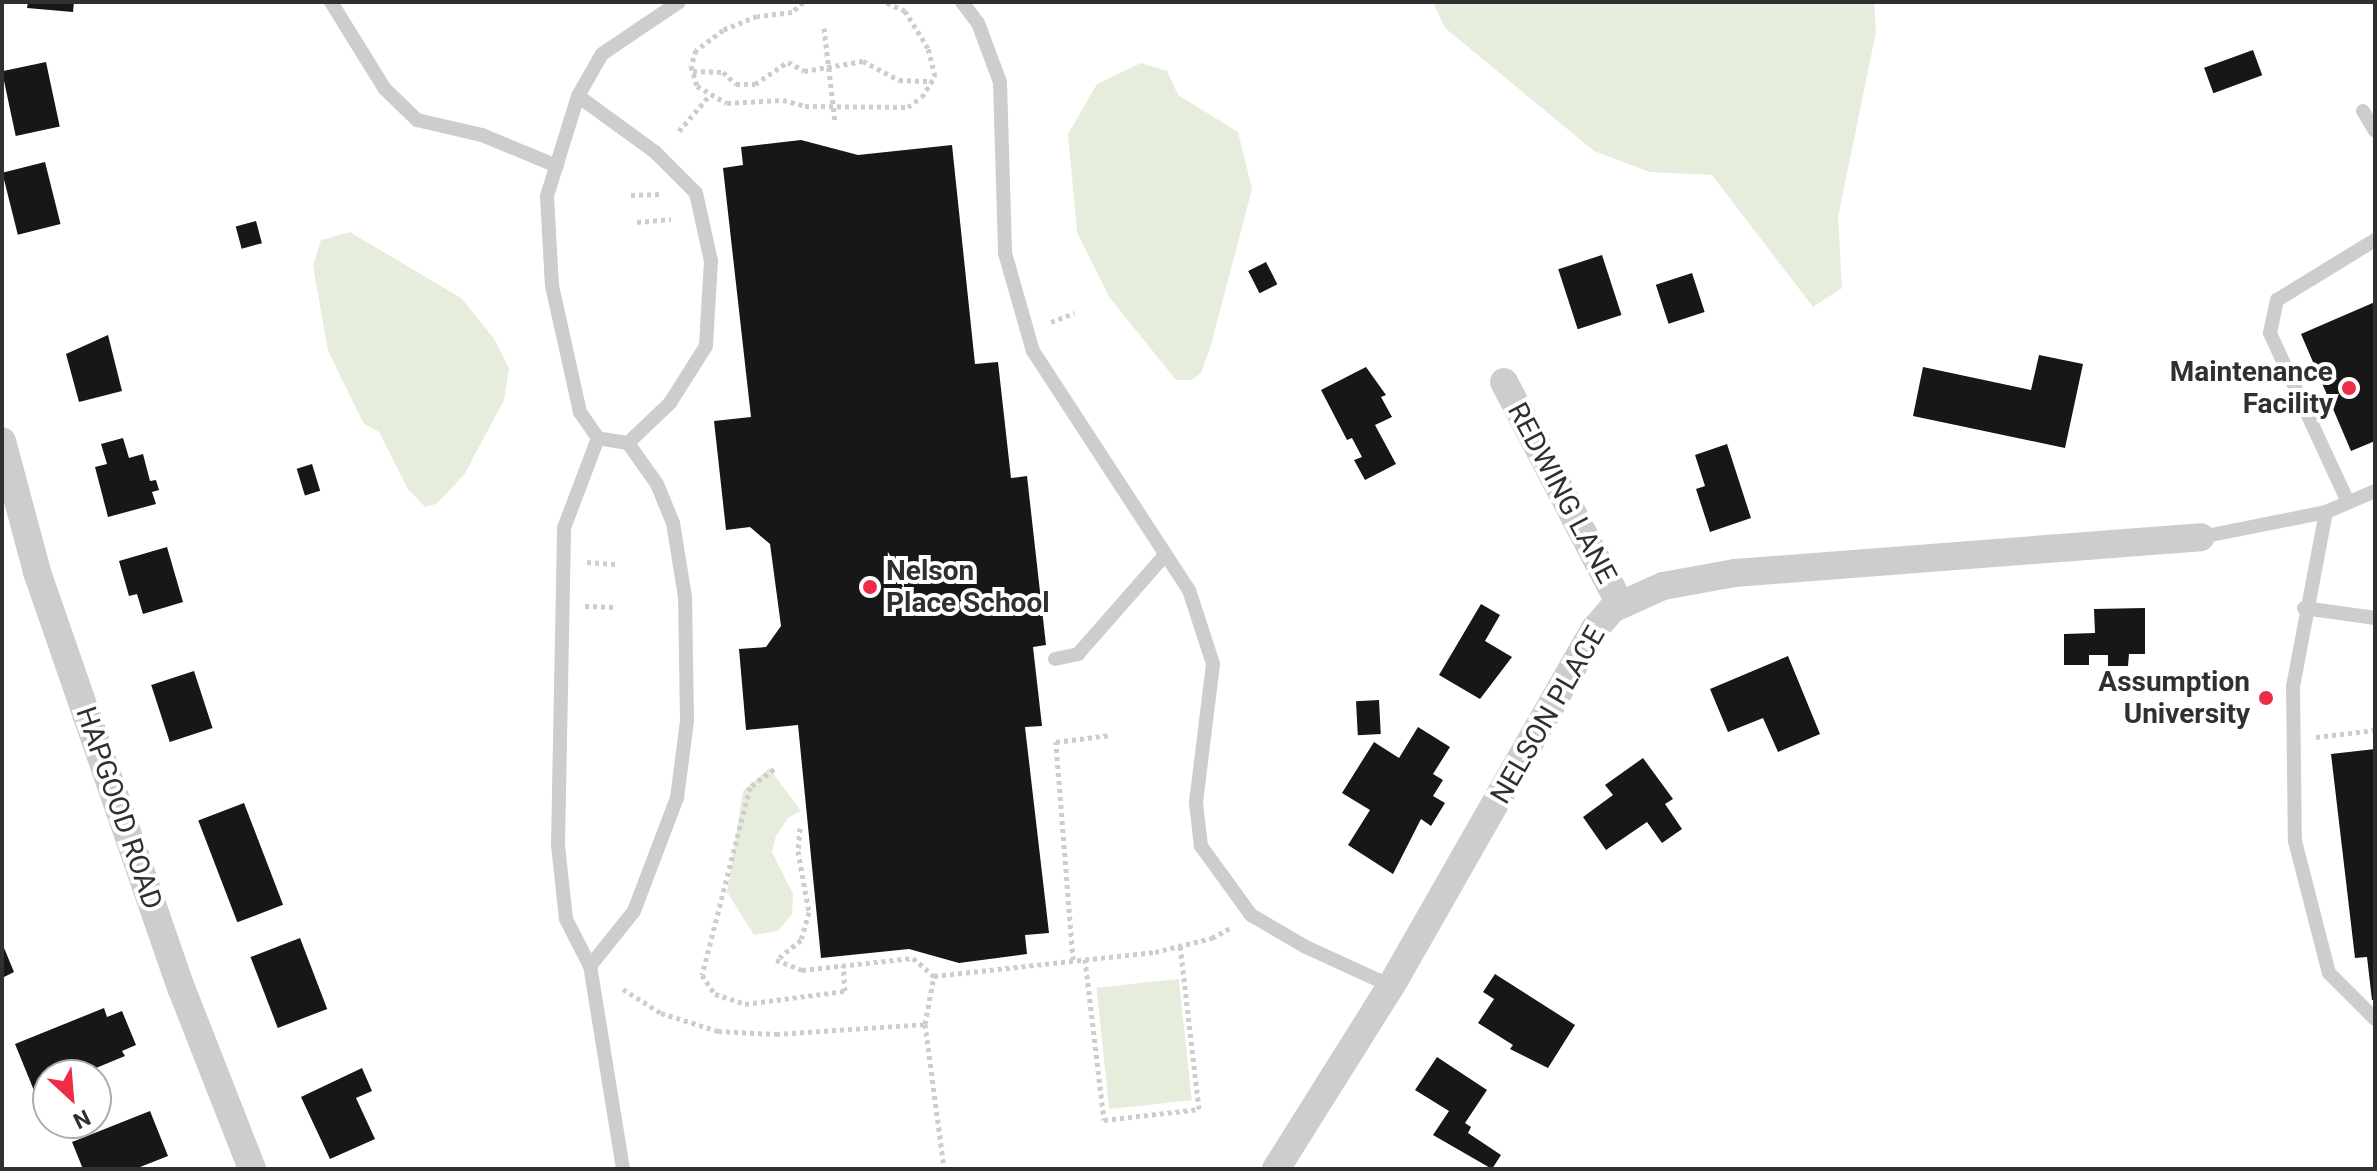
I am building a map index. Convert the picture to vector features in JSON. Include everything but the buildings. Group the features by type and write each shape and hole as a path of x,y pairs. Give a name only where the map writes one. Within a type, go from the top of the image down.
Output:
{"street":[{"name":"REDWING LANE","path":"1504,382 1620,604"},
{"name":"HAPGOOD ROAD","path":"2,441 42,587 182,990 252,1169"},
{"name":"NELSON PLACE","path":"1276,1169 1391,986 1594,630 1620,604 1663,586 1735,573 2201,537"}],"lane":[{"path":"331,2 385,89 417,120 482,135 557,166"},
{"path":"590,966 634,911 677,798 687,721 685,597 673,523 657,484 628,443 598,438 580,412 552,286 547,196 578,96 602,54 679,2"},
{"path":"962,2 978,23 1000,82 1005,253 1033,351 1189,590 1213,664 1196,803 1201,846 1251,915 1306,947 1391,986"},
{"path":"578,96 655,152 696,193 711,261 706,346 670,403 628,443"},
{"path":"2363,111 2375,131"},
{"path":"2348,502 2270,333 2277,300 2375,240"},
{"path":"598,438 564,528 558,845 566,919 590,966 623,1169"},
{"path":"2201,537 2326,512 2375,491"},
{"path":"2326,512 2304,608 2291,740 2295,841 2329,973 2375,1019"},
{"path":"1055,659 1078,654 1165,555"},
{"path":"2304,608 2375,618"}],"path":[{"path":"803,2 792,12 757,16 723,30 696,50 693,71 697,86 709,96 727,103 759,99 884,110 908,107 932,81 928,48 905,11 886,2"},
{"path":"824,28 835,122"},
{"path":"693,71 723,72 736,84 755,84 788,62 804,71 863,61 899,80 932,81"},
{"path":"755,84 759,99"},
{"path":"679,131 709,96"},
{"path":"637,222 671,219"},
{"path":"1046,323 1074,313"},
{"path":"2291,740 2375,730"},
{"path":"1073,960 1056,742 1110,735"},
{"path":"774,769 750,787 702,975 715,994 745,1004 845,991 843,965"},
{"path":"800,828 798,851 809,912 801,940 776,960 802,970 913,958 934,976 1085,959 1180,946 1212,938 1251,915"},
{"path":"1085,959 1104,1120 1199,1109 1180,946"},
{"path":"934,976 925,1024 944,1169"},
{"path":"623,989 661,1013 718,1031 776,1034 925,1024"}],"green space":[{"path":"1433,2 1874,2 1876,32 1838,217 1842,288 1813,307 1712,175 1650,172 1594,151 1445,28"},
{"path":"1141,63 1167,71 1178,95 1238,132 1252,189 1211,345 1201,373 1192,380 1176,380 1110,298 1077,232 1068,134 1097,84"},
{"path":"350,232 461,298 495,340 509,369 504,400 464,475 436,504 425,507 408,489 379,432 364,424 328,351 313,266 321,240"},
{"path":"769,768 801,811 788,818 776,836 772,852 793,894 792,914 778,931 754,935 727,892 743,791"},
{"path":"1179,979 1192,1100 1109,1109 1096,988"}],"place":[{"name":"Maintenance Facility","path":"2349,388"},
{"name":"Nelson Place School","path":"870,587"},
{"name":"Assumption University","path":"2266,698"}]}
